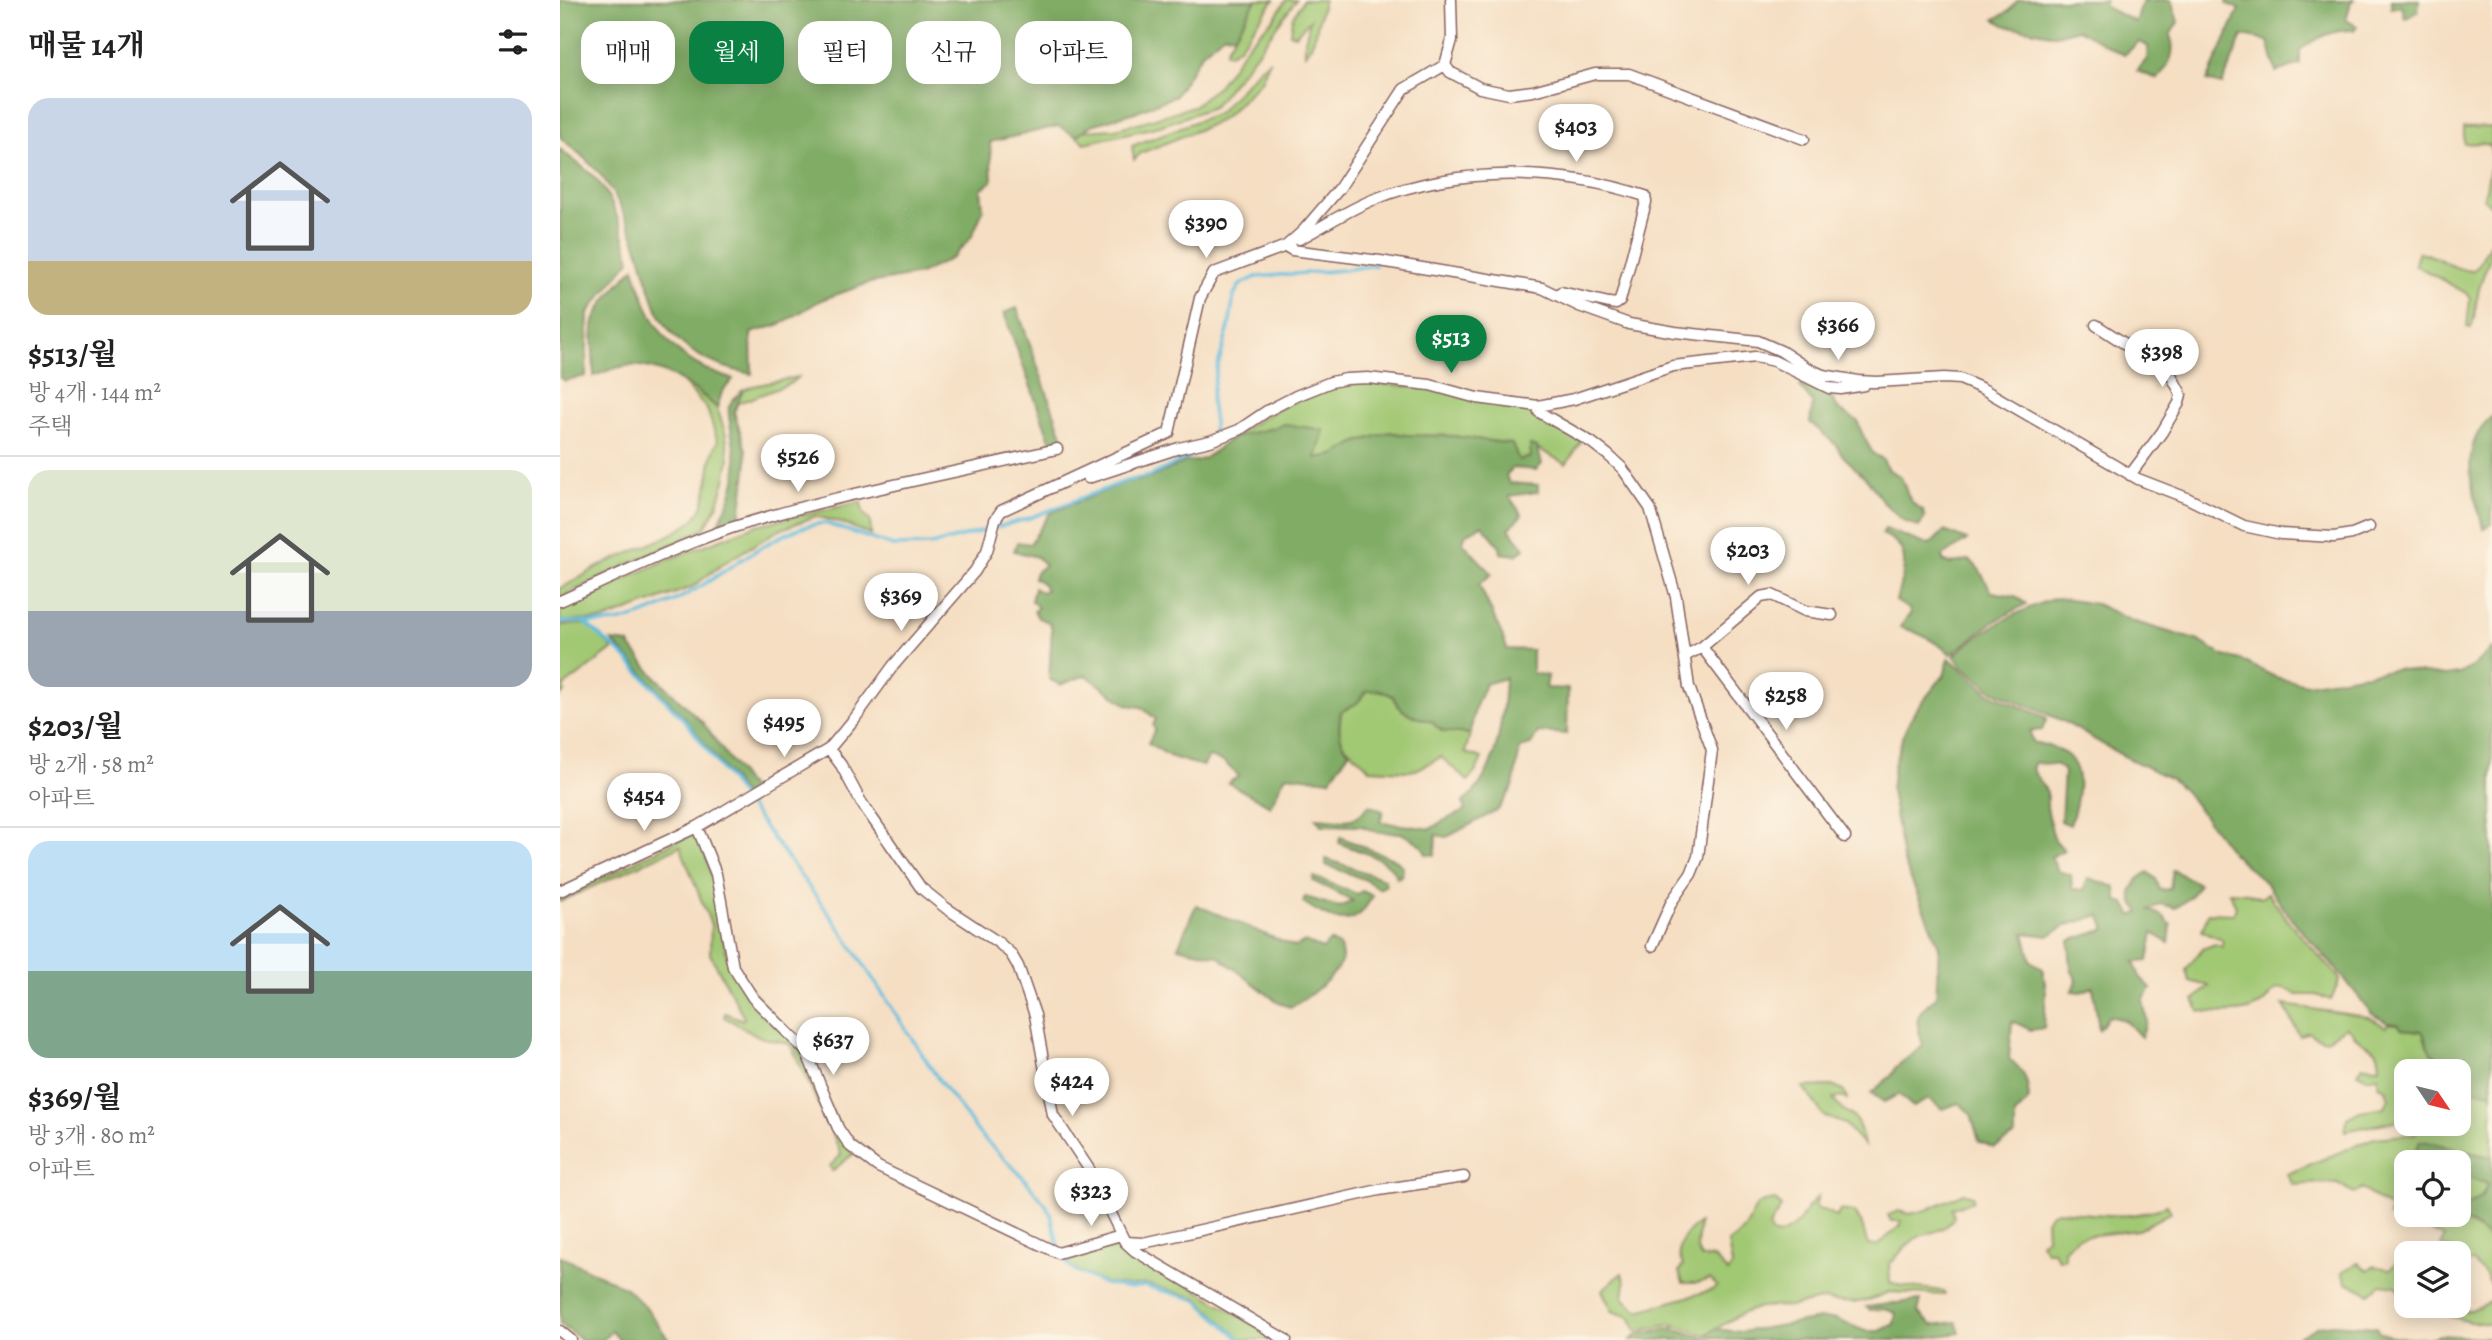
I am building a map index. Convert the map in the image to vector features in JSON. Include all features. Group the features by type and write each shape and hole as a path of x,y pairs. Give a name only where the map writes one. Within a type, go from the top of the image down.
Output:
{"street":[{"path":"1286,246 1303,231 1339,189 1404,89 1445,65 1452,40 1451,0"},
{"path":"1445,65 1450,72 1480,88 1509,94 1533,91 1595,74 1629,74 1804,139"},
{"path":"560,891 697,827 829,749 893,666 975,572 987,551 1001,511 1169,433 1200,298 1214,274 1286,246 1374,199 1449,177 1488,174 1576,180 1644,196 1646,202 1620,301 1616,304 1542,288 1380,261 1292,250 1286,246"},
{"path":"1542,288 1579,306 1629,324 1758,341 1823,375 1877,382 1960,379 2130,475 2187,498 2228,519 2263,531 2334,537 2352,534 2368,527"},
{"path":"2096,325 2170,373 2181,394 2179,403 2162,432 2130,475"},
{"path":"1041,494 1179,448 1210,442 1239,430 1296,396 1331,382 1368,378 1407,382 1507,403 1538,406 1581,397 1673,366 1736,358 1767,359 1829,388 1855,388 1877,382"},
{"path":"1538,406 1539,412 1591,442 1622,467 1650,508 1676,597 1689,687 1712,750 1698,857 1691,874 1672,901 1652,946"},
{"path":"560,601 686,544 734,528 839,499 1057,449"},
{"path":"1685,656 1702,647 1761,597 1772,595 1805,611 1832,615"},
{"path":"1702,647 1845,837"},
{"path":"829,749 861,802 920,888 993,938 1011,954 1018,966 1035,1015 1053,1115 1089,1169 1123,1238 1135,1251 1286,1340"},
{"path":"697,827 716,874 733,967 759,1004 806,1051 838,1128 850,1146 878,1167 1058,1253 1123,1238 1143,1243 1379,1190 1464,1177"},
{"path":"560,1331 571,1340"}],"green space":[{"path":"560,0 1256,0 1235,35 1224,34 1202,53 1175,96 1092,125 1076,136 1058,126 990,142 992,181 981,189 983,209 971,238 952,258 920,274 869,283 821,300 781,324 751,333 752,374 706,359 680,342 670,330 654,301 636,243 616,198 594,167 560,137"},
{"path":"1256,0 1274,0 1240,46 1229,54 1226,52 1227,48"},
{"path":"1286,0 1296,0 1213,107 1160,126 1085,143 1076,136 1082,131 1115,129 1194,106 1218,86 1249,43 1275,17"},
{"path":"1303,0 1324,0 1315,36 1305,54 1310,20 1295,35 1290,33 1292,19"},
{"path":"2018,0 2105,0 2105,7 2136,22 2143,0 2171,0 2178,22 2170,35 2173,48 2171,58 2158,79 2137,71 2147,59 2148,46 2139,42 2124,55 2078,29 2056,35 2004,25 1995,19 2009,11"},
{"path":"2228,0 2355,0 2351,2 2346,20 2357,26 2354,30 2332,33 2313,41 2300,50 2300,64 2276,72 2268,41 2242,36 2222,85 2207,81 2239,9 2227,4"},
{"path":"2391,0 2419,0 2418,11 2405,19 2402,6 2391,8"},
{"path":"1270,60 1261,81 1227,115 1215,123 1141,153 1134,160 1132,146 1218,113"},
{"path":"2492,127 2492,156 2490,146 2482,143 2464,144 2464,128"},
{"path":"560,149 591,174 607,195 617,216 630,260 588,313 586,376 564,381 560,378"},
{"path":"2492,157 2492,207 2484,199"},
{"path":"2492,239 2491,253 2479,289 2473,323 2471,328 2467,327 2470,299 2466,293 2415,265 2418,252 2472,271 2478,266"},
{"path":"634,268 648,307 666,339 693,363 733,379 722,392 717,408 673,376 646,367 620,367 594,376 592,338 595,319 610,295"},
{"path":"1017,308 1063,438 1051,443 1004,313"},
{"path":"798,377 790,384 736,404 743,390"},
{"path":"1804,380 1828,391 1839,410 1858,421 1873,454 1883,459 1887,469 1900,476 1910,500 1923,510 1925,517 1919,527 1904,521 1884,503 1867,479 1843,456 1836,445 1810,422 1813,403 1800,387"},
{"path":"682,381 717,408 726,435 729,459 717,506 704,529 560,597 560,588 598,567 667,537 691,522 698,514 718,442 707,409"},
{"path":"1352,382 1430,388 1533,413 1582,441 1566,464 1531,445 1531,457 1519,460 1511,444 1454,436 1389,432 1355,443 1334,455 1315,458 1323,430 1284,424 1267,431 1231,439 1289,404"},
{"path":"743,390 734,412 746,450 747,464 740,517 719,523 728,504 736,471 729,407"},
{"path":"2492,416 2492,523 2484,529 2472,485 2471,455 2481,428"},
{"path":"1284,424 1324,430 1316,458 1334,455 1355,443 1389,432 1454,436 1512,444 1519,460 1531,457 1530,445 1537,447 1542,464 1536,470 1513,468 1506,475 1509,483 1538,485 1538,492 1509,496 1522,515 1509,529 1525,548 1516,555 1501,553 1500,546 1482,525 1465,535 1463,543 1492,574 1479,584 1507,649 1532,650 1532,673 1548,676 1546,688 1568,689 1567,734 1538,732 1531,745 1520,748 1513,787 1498,810 1447,837 1436,835 1435,855 1426,854 1422,846 1401,833 1377,832 1361,826 1321,825 1316,818 1351,819 1369,805 1383,811 1380,822 1431,829 1465,810 1463,802 1475,791 1491,762 1503,711 1505,678 1485,684 1475,708 1470,734 1439,729 1433,722 1404,711 1393,696 1380,690 1367,691 1357,703 1341,712 1340,733 1349,752 1330,780 1286,775 1270,806 1228,783 1239,776 1224,762 1209,757 1203,766 1171,757 1148,743 1155,730 1153,725 1156,719 1141,707 1128,705 1120,700 1086,675 1060,685 1049,679 1052,629 1049,622 1038,618 1034,611 1038,607 1031,601 1034,588 1041,592 1046,590 1043,584 1034,578 1036,572 1045,565 1037,557 1014,551 1017,542 1030,544 1050,513 1127,482 1150,478 1187,461 1200,460 1236,437"},
{"path":"861,502 863,513 870,520 871,535 816,516 779,530 724,563 692,587 603,620 560,621 560,608 667,560 757,525"},
{"path":"1885,529 1925,544 1932,543 1944,531 1967,540 1943,556 1943,561 1950,564 1968,560 1980,570 1992,592 2015,596 2026,604 1993,622 1951,654 1927,638 1900,627 1910,614 1910,610 1896,601 1903,571 1903,554 1892,539 1882,534"},
{"path":"2056,598 2096,604 2132,621 2199,641 2224,656 2241,660 2275,677 2306,684 2397,669 2445,676 2459,674 2473,666 2492,648 2492,1093 2471,1089 2471,1059 2437,1059 2429,1049 2422,1031 2402,1029 2398,1024 2388,1023 2372,1014 2291,918 2266,883 2232,853 2188,795 2173,780 2118,753 2061,720 1991,690 1961,665 1954,655 1978,636 2028,608"},
{"path":"585,624 613,649 563,687 565,692 560,696 560,625"},
{"path":"612,641 628,643 651,672 703,723 752,791 744,795 685,718"},
{"path":"1949,658 1989,693 2047,718 2042,730 2030,731 2033,742 2064,753 2076,768 2078,787 2070,825 2061,821 2064,771 2057,765 2035,762 2032,769 2047,792 2052,831 2055,840 2064,850 2051,857 2058,871 2071,875 2072,889 2084,890 2088,878 2116,887 2117,901 2125,903 2132,916 2140,912 2133,903 2131,891 2138,879 2148,872 2156,879 2160,890 2170,889 2173,870 2199,884 2190,897 2176,908 2161,904 2149,910 2163,916 2171,925 2169,943 2153,933 2148,961 2134,962 2140,977 2151,988 2143,1001 2147,1021 2141,1037 2125,1020 2109,1016 2099,1030 2093,987 2081,992 2072,991 2077,981 2071,969 2069,941 2106,929 2100,915 2065,926 2049,936 2024,933 2031,961 2043,969 2046,993 2044,1028 2031,1030 2012,1021 2009,1059 2025,1077 2029,1100 2015,1115 2015,1136 1994,1148 1979,1141 1971,1114 1959,1103 1942,1109 1929,1099 1913,1107 1899,1094 1884,1102 1871,1093 1892,1075 1896,1067 1923,1046 1918,1024 1919,1014 1936,997 1939,946 1903,860 1891,790 1894,765 1904,733 1915,711 1944,675"},
{"path":"1379,690 1393,696 1401,709 1433,722 1441,731 1470,734 1465,753 1482,758 1468,781 1441,757 1416,770 1370,769 1342,743 1339,733 1341,712 1357,703 1367,691"},
{"path":"696,831 709,866 728,961 801,1050 853,1154 832,1171 830,1166 841,1155 790,1044 760,1037 724,1017 725,1013 743,1020 744,1017 710,954 711,925 680,846 560,902 560,899"},
{"path":"1340,837 1396,860 1403,867 1401,876 1397,878 1394,871 1381,860 1339,843"},
{"path":"1326,859 1384,879 1386,885 1379,889 1366,880 1326,865"},
{"path":"1314,877 1357,894 1362,891 1373,896 1362,912 1353,918 1346,920 1331,917 1303,902 1305,897 1339,907 1353,901 1313,881"},
{"path":"2229,892 2248,893 2261,898 2268,893 2288,921 2340,979 2331,1000 2316,995 2296,995 2278,988 2261,1004 2246,1010 2228,1013 2199,1011 2194,1000 2209,986 2189,981 2186,970 2202,949 2215,944 2223,947 2222,939 2202,931 2208,913 2234,914 2236,906"},
{"path":"1196,905 1295,947 1305,942 1323,949 1330,941 1340,947 1340,964 1321,986 1304,999 1290,1007 1279,1003 1218,956 1178,947"},
{"path":"2283,1005 2369,1017 2386,1027 2388,1023 2398,1024 2402,1029 2422,1031 2429,1049 2437,1059 2394,1059 2394,1121 2345,1131 2347,1118 2360,1111 2385,1107 2389,1098 2386,1089 2378,1085 2378,1076 2367,1078 2357,1073 2363,1066 2380,1067 2377,1052 2346,1027 2326,1040 2308,1032 2300,1036"},
{"path":"1831,1086 1845,1093 1847,1099 1833,1098 1856,1121 1864,1145 1845,1124 1824,1116 1803,1087"},
{"path":"2471,1089 2492,1093 2492,1157 2471,1152 2471,1150 2394,1150 2394,1217 2389,1217 2391,1209 2362,1189 2355,1193 2337,1184 2293,1185 2287,1174 2374,1138 2471,1136"},
{"path":"2420,1141 2460,1150 2416,1150"},
{"path":"2471,1153 2492,1157 2492,1241 2471,1224 2471,1203 2483,1195 2487,1184 2471,1178"},
{"path":"2471,1178 2487,1184 2484,1192 2471,1202"},
{"path":"1963,1193 1973,1196 1973,1201 1952,1208 1954,1217 1945,1227 1915,1239 1889,1264 1890,1282 1901,1286 1944,1291 1945,1295 1889,1292 1853,1303 1820,1300 1794,1306 1760,1307 1743,1313 1706,1335 1672,1324 1637,1331 1630,1317 1612,1311 1602,1290 1622,1273 1625,1283 1623,1298 1639,1311 1712,1290 1717,1286 1710,1279 1698,1283 1683,1283 1679,1272 1683,1265 1679,1252 1685,1236 1699,1223 1697,1249 1701,1258 1713,1257 1728,1272 1732,1265 1728,1243 1743,1230 1757,1206 1767,1201 1776,1200 1781,1207 1770,1225 1771,1233 1779,1235 1792,1227 1818,1197 1815,1206 1820,1210 1837,1217 1840,1210 1853,1212 1861,1222 1868,1245 1877,1246 1901,1225 1901,1221 1891,1221 1888,1215 1899,1211 1909,1214 1927,1210"},
{"path":"2167,1205 2171,1212 2138,1230 2078,1237 2064,1250 2065,1258 2059,1260 2053,1251 2046,1251 2041,1243 2047,1237 2046,1221 2050,1214 2057,1211 2127,1215 2154,1211"},
{"path":"2471,1226 2492,1241 2492,1288 2485,1274 2471,1262 2471,1241 2443,1241 2444,1237 2417,1227"},
{"path":"1113,1242 1121,1244 1280,1340 1242,1340 1197,1298 1145,1284 1130,1286 1104,1283 1072,1268 1063,1255"},
{"path":"560,1256 626,1288 647,1309 669,1340 620,1340 611,1331 603,1340 582,1340 560,1324"},
{"path":"2358,1263 2368,1270 2373,1266 2390,1269 2394,1265 2394,1286 2381,1284 2370,1294 2346,1282 2342,1272"},
{"path":"1921,1300 1918,1312 1932,1325 1956,1322 1960,1333 1910,1340 1727,1340 1706,1335 1715,1329 1741,1332 1820,1319 1835,1319 1865,1331 1880,1331 1894,1324 1896,1313 1885,1309 1870,1310 1866,1307"},
{"path":"2492,1301 2492,1324 2457,1318 2471,1318 2471,1310"},
{"path":"2333,1324 2376,1327 2379,1332 2393,1337 2428,1338 2440,1335 2492,1340 2293,1340 2318,1326"},
{"path":"1672,1328 1712,1340 1631,1340 1638,1334"}],"waterway":[{"path":"1212,438 1214,423 1211,400 1216,372 1229,327 1234,295 1240,285 1256,277 1375,265"},
{"path":"560,622 603,623 630,619 692,592 767,544 806,527 825,523 893,546 931,545 1027,519 1126,481 1150,476 1203,450 1208,444"},
{"path":"584,622 623,655 688,724 841,930 939,1080 981,1136 1022,1176 1046,1205 1059,1249"},
{"path":"1062,1256 1072,1269 1104,1284 1130,1288 1145,1286 1197,1300 1241,1340"}]}
